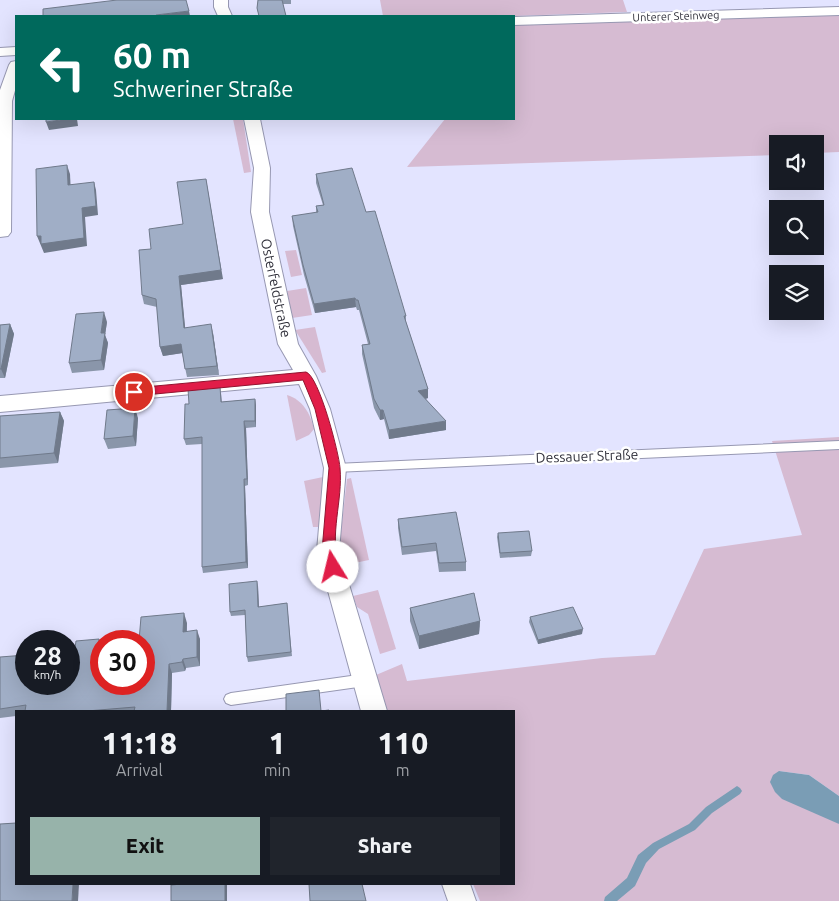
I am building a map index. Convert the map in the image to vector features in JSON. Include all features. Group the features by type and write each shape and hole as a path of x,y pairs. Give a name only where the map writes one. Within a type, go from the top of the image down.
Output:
{"street":[{"path":"221,0 221,7 225,15"},
{"path":"687,0 694,15"},
{"name":"Unterer Steinweg","path":"515,20 839,11"},
{"path":"0,52 15,51"},
{"path":"2,232 4,101 15,68"},
{"name":"Osterfeldstraße","path":"252,120 262,168 260,212 288,344 306,376 320,409 335,468 328,551 374,710"},
{"path":"0,404 306,376"},
{"path":"456,885 462,901"}],"lane":[{"name":"Dessauer Straße","path":"335,468 839,445"},
{"path":"231,699 365,680"}],"shaded area":[{"path":"380,0 623,0 627,12 515,16 383,15"},
{"path":"839,13 839,152 824,153 824,135 769,135 769,155 407,167 444,120 515,120 515,25"},
{"path":"233,120 243,120 251,172 244,173"},
{"path":"296,250 302,275 291,277 285,251"},
{"path":"306,288 312,315 292,318 287,291"},
{"path":"315,327 326,372 322,373 295,330"},
{"path":"287,395 302,404 314,429 309,435 296,441"},
{"path":"839,437 839,796 809,775 779,771 839,824 839,901 480,901 473,885 515,885 515,710 386,710 376,675 402,664 407,681 602,658 655,655 704,549 802,535 772,441"},
{"path":"323,477 325,483 319,527 313,527 304,481"},
{"path":"351,478 369,560 345,565 340,540 347,479"},
{"path":"378,590 396,649 380,654 368,614 357,607 353,596"}],"water":[{"path":"779,771 809,775 839,796 839,824 782,799 775,792 770,782 773,775"}],"building":[{"path":"117,0 186,0 189,11 156,15 43,15 43,9"},
{"path":"258,0 282,0 286,15 259,15"},
{"path":"67,165 68,185 94,182 96,206 82,208 84,238 41,244 41,236 37,236 36,169"},
{"path":"352,168 366,212 375,211 406,316 404,316 428,389 418,391 446,421 389,430 383,410 380,410 374,399 362,345 370,344 358,300 355,298 314,304 292,216 318,212 316,206 324,205 316,174"},
{"path":"206,179 221,270 179,276 184,328 211,324 217,366 185,369 181,344 160,347 156,299 142,295 139,250 151,249 149,229 183,224 177,182"},
{"path":"104,312 101,333 105,333 101,360 69,363 76,314"},
{"path":"10,324 1,369 0,369 0,325"},
{"path":"220,386 221,402 255,399 255,421 244,421 247,479 244,479 246,562 202,567 202,437 184,439 185,404 189,404 188,389"},
{"path":"135,408 133,436 104,439 107,410"},
{"path":"60,412 54,453 0,458 0,416"},
{"path":"456,512 466,562 439,563 436,543 402,547 398,519"},
{"path":"529,531 532,551 500,553 498,533"},
{"path":"257,581 258,607 287,603 291,652 247,657 245,610 230,612 229,584"},
{"path":"474,593 480,621 419,636 410,608"},
{"path":"573,607 583,629 538,640 530,617"},
{"path":"184,613 183,632 197,630 197,657 169,664 167,710 134,710 135,707 99,710 25,710 26,705 0,709 0,657 15,656 15,695 80,695 80,641 90,640 90,695 155,695 155,630 140,630 141,617"},
{"path":"319,690 321,710 286,710 286,694"},
{"path":"15,823 15,885 73,885 72,901 0,901 0,824"},
{"path":"171,885 225,885 225,901 171,901"},
{"path":"309,885 362,885 366,901 310,901"}],"waterway":[{"path":"609,901 631,882 642,859 656,846 692,827 709,810 737,791"}],"route":[{"path":"134,392 306,376 320,409 335,468 328,551 333,567"}]}
